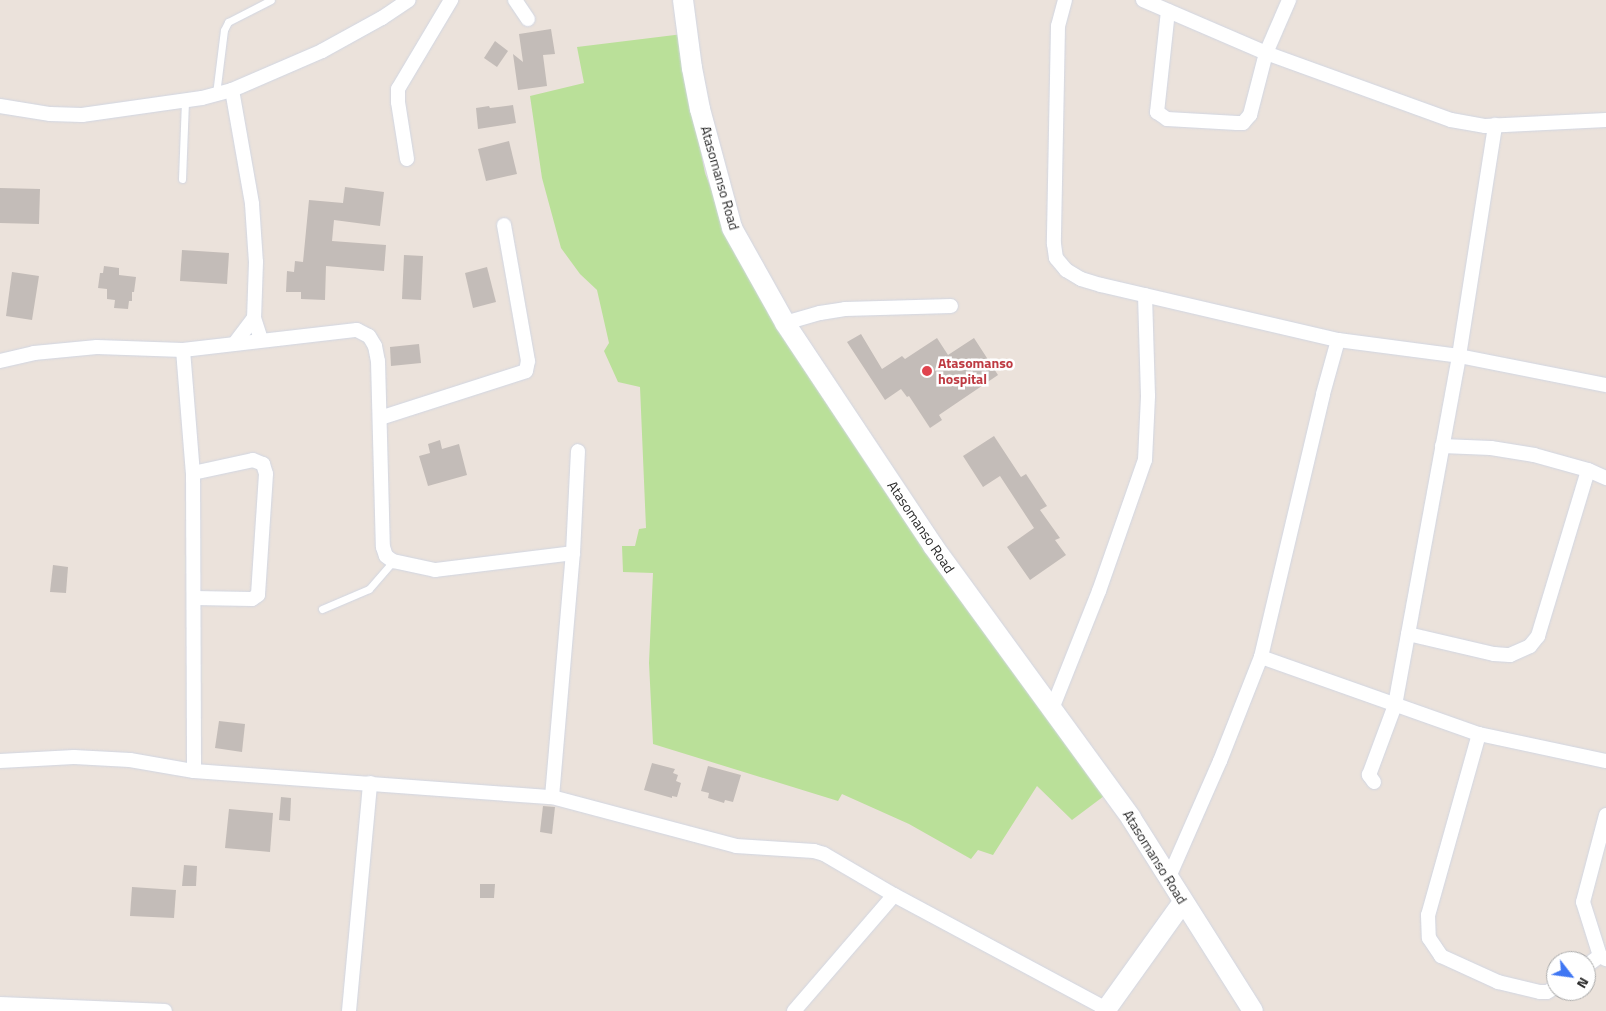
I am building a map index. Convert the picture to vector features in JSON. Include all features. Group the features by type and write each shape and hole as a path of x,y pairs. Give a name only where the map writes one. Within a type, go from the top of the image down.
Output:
{"street":[{"path":"0,106 50,114 82,115 185,100 232,90 322,50 382,18 409,0"},
{"path":"407,159 398,102 398,89 451,0"},
{"path":"515,0 528,19"},
{"name":"Atasomanso Road","path":"683,0 692,68 700,109 732,228 785,323 933,546 1131,818 1253,1011"},
{"path":"1065,0 1058,26 1054,244 1056,258 1066,270 1081,279 1338,340 1458,356 1606,385"},
{"path":"1143,0 1266,53 1451,120 1468,124 1495,125 1606,120"},
{"path":"1168,11 1156,105 1157,112 1161,116 1243,122 1250,115 1266,53 1288,0"},
{"path":"232,90 252,204 256,262 254,318 261,340"},
{"path":"1374,782 1369,775 1395,705 1458,356 1495,125"},
{"path":"380,418 526,371 528,361 504,225"},
{"path":"1052,709 1099,591 1144,460 1148,396 1145,295"},
{"path":"785,323 820,313 845,310 951,306"},
{"path":"235,343 254,318"},
{"path":"0,361 34,353 97,346 183,350 357,330 369,336 375,346 378,361 383,547 386,556 393,561 435,570 573,553"},
{"path":"1169,877 1220,761 1261,657 1323,394 1338,340"},
{"path":"183,350 193,474 194,771"},
{"path":"1442,446 1510,450 1588,470 1606,478"},
{"path":"552,797 573,553 578,451"},
{"path":"193,474 253,460 263,464 266,474 258,595 252,599 194,598"},
{"path":"1408,634 1494,654 1510,655 1530,646 1538,636 1588,470"},
{"path":"1261,657 1479,734 1606,761"},
{"path":"1479,734 1428,915 1429,938 1441,956 1498,982 1546,992"},
{"path":"0,761 74,757 130,760 194,771 552,797 736,846 824,854 894,896 1106,1010 1183,902"},
{"path":"349,1011 370,783"},
{"path":"1603,958 1582,902 1606,815"},
{"path":"794,1011 894,896"},
{"path":"0,1004 165,1011"}],"lane":[{"path":"216,94 224,30 228,22 271,0"},
{"path":"182,179 185,100"},
{"path":"322,609 369,589 379,581 393,561"}],"green space":[{"path":"683,34 688,86 705,173 729,234 1108,793 1072,820 1037,786 993,855 978,850 971,859 909,824 842,794 838,801 653,744 649,663 653,573 623,572 622,546 635,546 639,529 646,528 640,387 618,382 604,351 609,343 597,290 580,274 561,248 542,178 530,96 584,83 577,47"}],"building":[{"path":"551,29 555,54 543,55 547,86 518,90 513,54 523,62 519,34"},
{"path":"495,41 508,51 497,67 484,58"},
{"path":"513,105 516,123 478,129 476,108"},
{"path":"509,141 517,174 486,181 478,149"},
{"path":"345,187 384,192 380,226 334,220 332,241 386,245 384,271 326,266 325,300 301,299 301,292 286,292 287,271 294,272 295,261 303,262 309,200 343,203"},
{"path":"0,188 40,189 39,224 0,223"},
{"path":"182,250 229,253 227,284 180,281"},
{"path":"404,255 423,256 421,300 402,299"},
{"path":"104,266 119,268 119,275 136,277 132,301 129,301 128,309 114,308 115,300 107,299 107,289 98,288 100,273 103,273"},
{"path":"487,267 496,302 473,308 465,273"},
{"path":"12,272 39,276 32,320 6,316"},
{"path":"861,334 882,369 902,356 905,359 937,338 948,355 974,338 998,375 939,415 942,420 930,428 909,396 907,397 901,389 885,400 847,342"},
{"path":"419,344 421,363 391,366 390,347"},
{"path":"994,436 1021,477 1026,474 1047,506 1040,510 1060,538 1055,540 1066,555 1030,580 1007,547 1034,528 1000,476 983,487 963,456"},
{"path":"440,440 442,449 459,444 467,475 428,486 419,456 430,453 428,444"},
{"path":"53,565 68,567 66,593 50,592"},
{"path":"219,721 245,724 242,752 215,748"},
{"path":"652,763 675,769 673,773 678,775 676,781 681,783 677,797 672,796 672,798 644,790"},
{"path":"708,766 741,775 733,802 725,800 724,803 708,798 709,793 701,791"},
{"path":"281,797 291,798 290,821 279,820"},
{"path":"543,806 555,807 552,834 540,832"},
{"path":"229,809 273,813 270,852 225,848"},
{"path":"184,865 197,866 196,886 182,886"},
{"path":"480,884 495,884 494,898 480,898"},
{"path":"132,887 176,890 174,918 130,916"}],"place":[{"name":"Atasomanso hospital","path":"927,371"}]}
